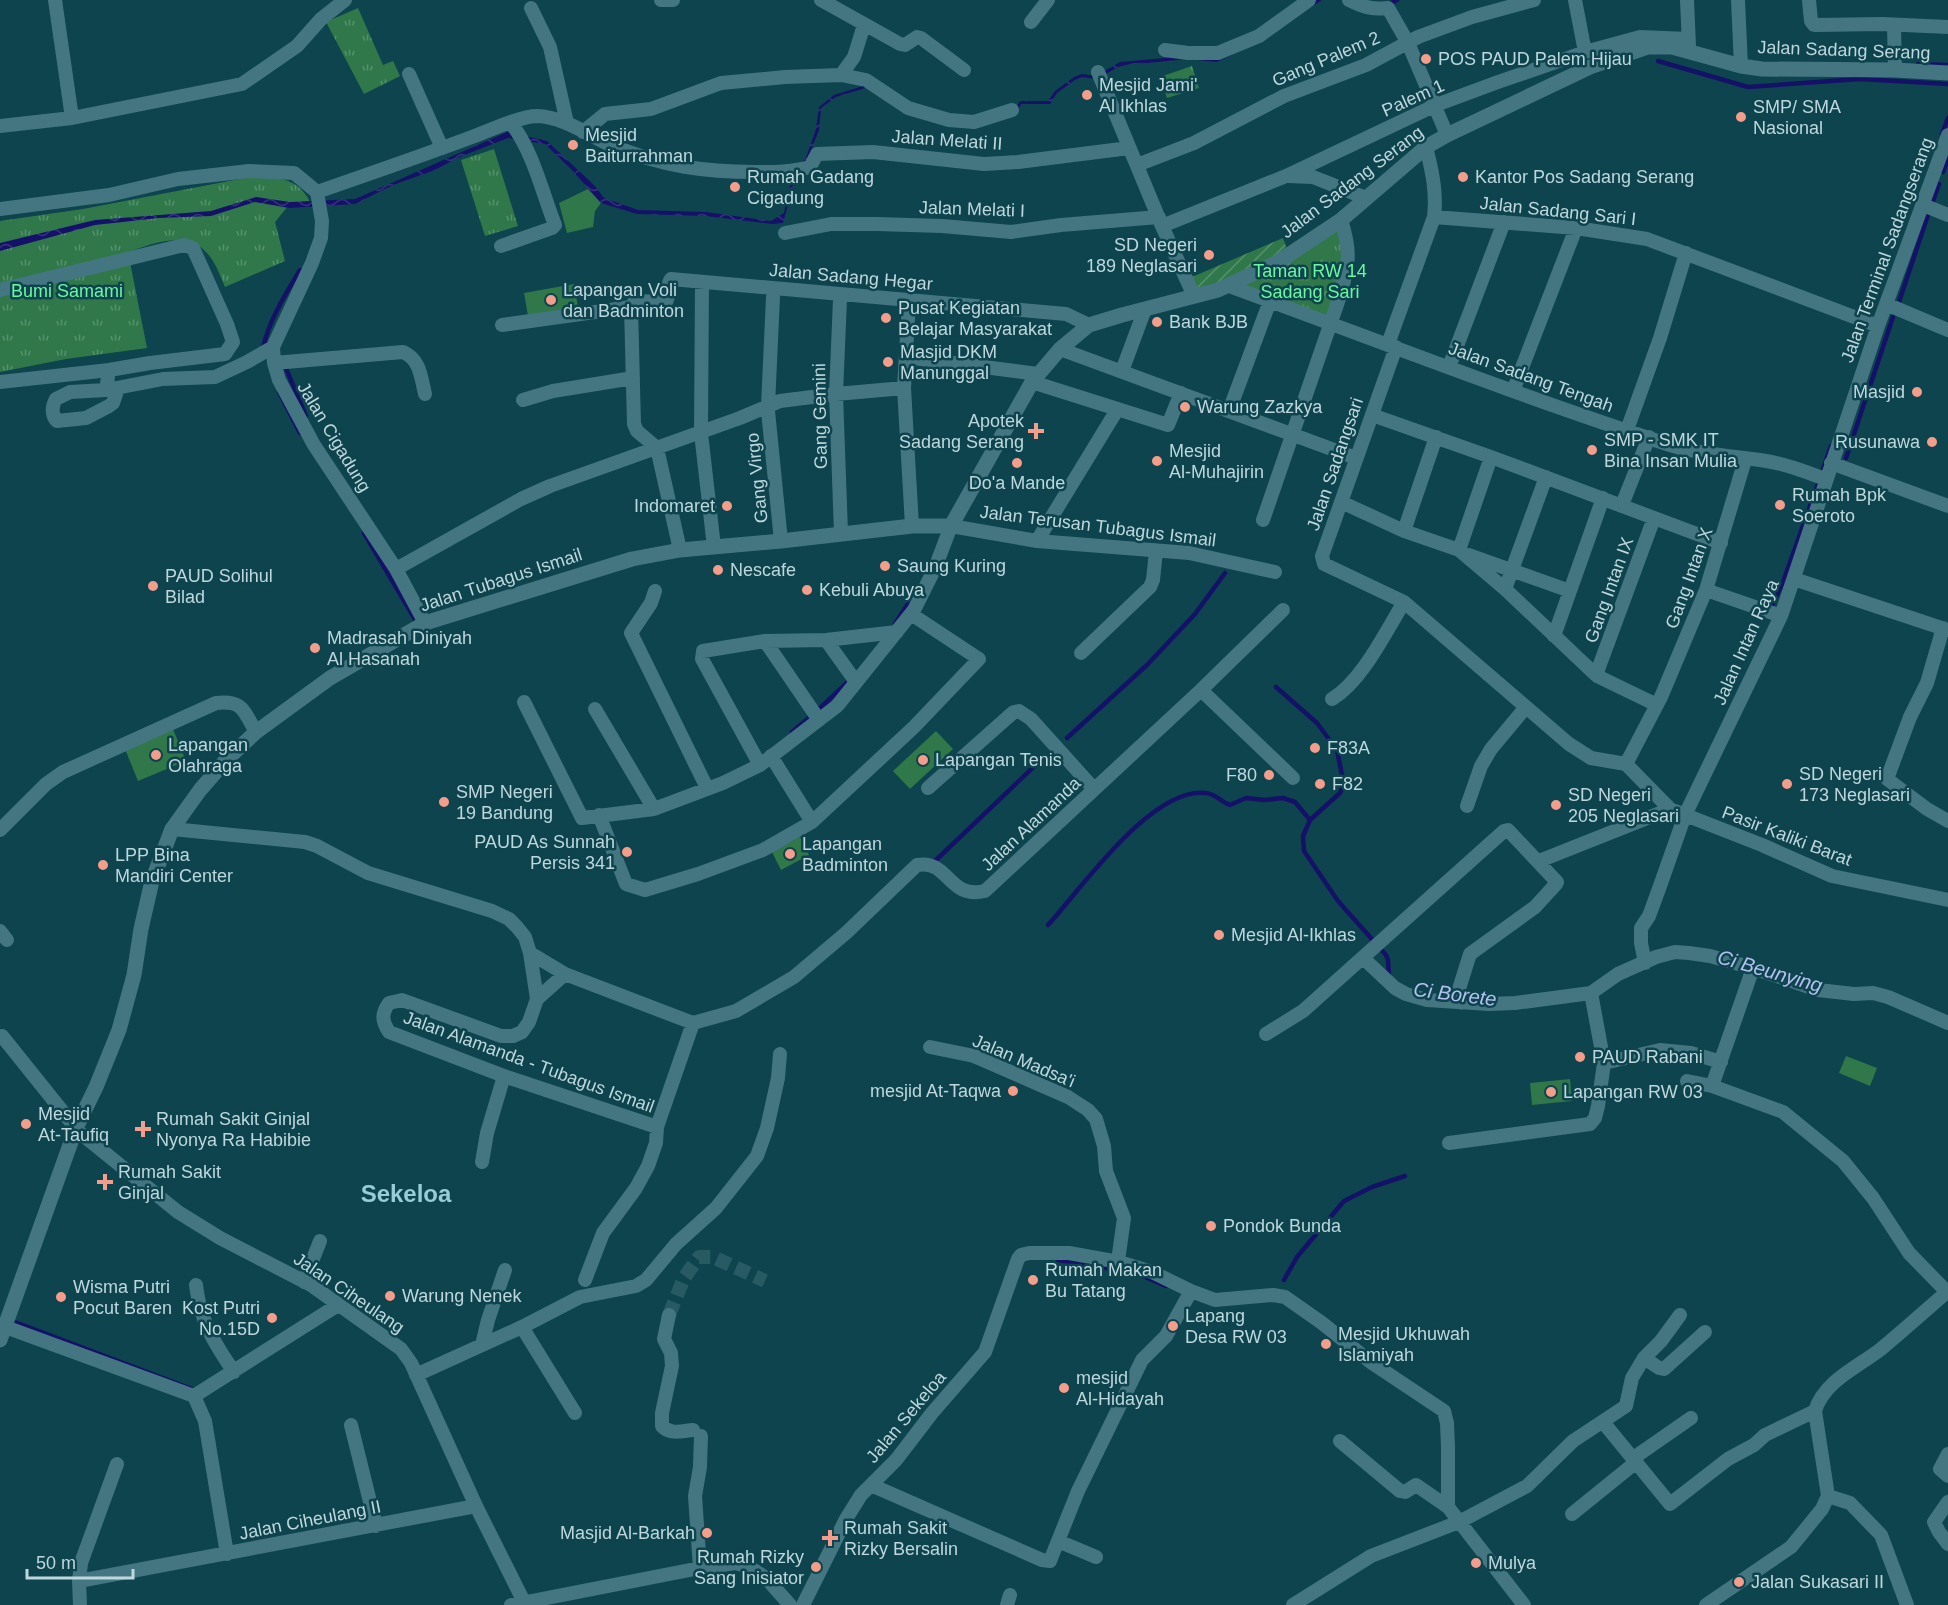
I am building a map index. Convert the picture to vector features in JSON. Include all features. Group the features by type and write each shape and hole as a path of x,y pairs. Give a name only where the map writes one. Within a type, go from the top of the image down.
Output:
{"main road":[{"name":"Jalan Sadang Serang","path":"951,526 1035,378 1060,348 1089,325 1230,286 1278,262 1341,220 1426,147 1590,67 1655,46 1689,45 1741,66 1762,69 1894,70 1948,73"},
{"name":"Jalan Tubagus Ismail","path":"2,1330 76,1128 96,1087 119,1030 134,975 152,881 172,829 200,790 227,759 256,732 330,678 425,623 632,559 680,550 841,533 912,526 951,526"}],"street":[{"path":"70,0 56,1 72,118"},
{"path":"0,126 72,118 242,84 297,46 321,19 345,0"},
{"path":"661,0 673,0"},
{"path":"821,0 905,45 917,37 921,38 964,70"},
{"path":"1031,22 1048,0"},
{"path":"1165,50 1218,53 1259,36 1310,0"},
{"path":"1349,0 1375,10 1388,8 1408,43 1447,135"},
{"name":"Gang Palem 2","path":"1137,165 1194,143 1284,96 1366,65 1418,37 1472,16 1534,0"},
{"path":"1575,0 1585,52"},
{"path":"1687,0 1689,45"},
{"path":"1738,0 1741,66"},
{"path":"1809,0 1811,21 1814,25 1948,27"},
{"path":"531,8 550,47 567,123"},
{"path":"841,75 854,57 864,25"},
{"path":"1894,25 1894,70"},
{"name":"Palem 1","path":"1160,222 1286,176 1436,105 1585,52 1640,37 1689,45"},
{"path":"409,74 442,148"},
{"path":"0,209 109,195 178,179 249,171 294,172 318,195 442,148 515,127 537,116 567,123 582,132 605,114 651,109 721,83 841,75 866,80 908,108 950,120 974,122 1012,110"},
{"path":"1100,77 1160,222 1194,296"},
{"path":"501,246 555,225 527,150 515,127"},
{"name":"Jalan Melati II","path":"582,132 614,147 670,165 703,170 787,171 807,168 817,154 873,152 984,164 1129,148"},
{"name":"Jalan Terminal Sadangserang","path":"1826,478 1878,326 1948,135"},
{"path":"1426,147 1434,183 1436,201 1434,217"},
{"path":"1286,176 1313,177 1366,198"},
{"name":"Jalan Cigadung","path":"318,195 322,221 321,238 312,263 273,347 274,363 279,380 314,445 396,569 425,623"},
{"path":"1923,205 1948,215"},
{"name":"Jalan Sadang Sari I","path":"1434,217 1576,228 1647,238 1878,326"},
{"name":"Jalan Sadangsari","path":"1404,602 1322,561 1372,415 1392,345 1434,217"},
{"path":"1263,520 1331,324 1347,269 1348,243 1341,220"},
{"name":"Jalan Melati I","path":"784,233 831,224 942,226 1011,232 1061,225 1160,222"},
{"path":"1449,367 1504,222"},
{"path":"1513,391 1576,228"},
{"path":"0,290 184,245 193,248 233,342 225,354 0,382"},
{"path":"1627,430 1660,338 1686,253"},
{"name":"Jalan Sadang Hegar","path":"631,308 635,301 666,302 671,279 1066,314 1089,325"},
{"path":"702,282 701,432 714,548"},
{"name":"Jalan Sadang Tengah","path":"1230,286 1513,391 1627,430 1706,454 1760,460 1826,478"},
{"name":"Gang Virgo","path":"773,297 768,409 781,541"},
{"name":"Gang Gemini","path":"840,299 836,394 841,533"},
{"path":"909,301 904,388 912,526"},
{"path":"1229,411 1270,301"},
{"path":"1886,304 1948,330"},
{"path":"502,325 631,308 634,424 637,431 657,448 680,550"},
{"path":"1122,372 1145,309"},
{"path":"109,370 112,389 163,379 215,377 273,347"},
{"path":"1060,348 1356,458"},
{"path":"274,363 403,352 411,355 416,362 425,394"},
{"path":"906,357 1035,378 1117,410 1168,425 1181,393"},
{"path":"523,400 553,392 633,378"},
{"path":"396,569 521,499 550,486 768,409 780,401 904,388"},
{"path":"1037,541 1117,410"},
{"path":"1372,415 1721,543"},
{"path":"1404,531 1436,437"},
{"path":"1622,506 1649,437"},
{"path":"1460,551 1491,457"},
{"name":"Gang Intan X","path":"1626,764 1661,698 1706,590 1745,460"},
{"path":"1831,463 1948,506"},
{"path":"1504,589 1546,477"},
{"name":"Jalan Intan Raya","path":"1645,963 1641,928 1657,896 1685,815 1781,616 1826,478"},
{"path":"1554,636 1603,498"},
{"path":"1341,502 1404,531 1570,591"},
{"name":"Gang Intan IX","path":"1596,675 1654,518"},
{"path":"524,702 582,818 654,809 723,783 760,765 837,706 911,614 935,568 951,526"},
{"name":"Jalan Terusan Tubagus Ismail","path":"951,526 1037,541 1189,553 1275,572"},
{"path":"1460,551 1596,675 1657,705"},
{"path":"1081,653 1150,587 1156,552"},
{"path":"1794,579 1945,629 1927,683 1910,717 1887,779 1927,809 1948,821"},
{"path":"1706,590 1781,616"},
{"path":"655,591 651,603 631,633 707,788"},
{"path":"1332,699 1345,691 1356,679 1404,602 1569,744 1591,758 1626,764 1670,809 1539,861"},
{"name":"Jalan Alamanda","path":"693,1023 736,1011 794,977 846,933 917,865 927,863 937,868 962,890 973,894 985,891 1201,690 1282,610"},
{"path":"598,815 626,884 645,890 698,874 763,850 812,822 914,727 980,659 911,614"},
{"path":"760,765 702,659 703,651 765,641 826,640 897,632"},
{"path":"826,640 856,682"},
{"path":"765,641 819,720"},
{"path":"1201,690 1293,778"},
{"path":"0,830 46,784 63,772 216,704 234,702 241,706 256,732"},
{"path":"1467,806 1481,766 1491,749 1526,707"},
{"path":"595,709 654,809"},
{"path":"928,788 1008,717 1019,711 1030,719 1094,789"},
{"path":"771,756 812,822"},
{"name":"Pasir Kaliki Barat","path":"1670,809 1762,845 1832,876 1948,900"},
{"path":"172,829 293,840 317,846 368,873 492,911 508,919 525,937 530,953 537,999"},
{"path":"1266,1034 1303,1011 1504,831 1508,830 1557,882 1556,886 1534,907 1470,954 1460,999"},
{"path":"1371,951 1386,979 1395,988 1427,1000 1460,999 1515,1003 1591,993 1618,974 1675,952 1689,952 1753,968 1818,990 1854,994 1873,993 1888,997 1948,1023"},
{"path":"530,953 566,974 693,1023"},
{"path":"1712,1086 1753,968"},
{"name":"Jalan Alamanda - Tubagus Ismail","path":"566,974 537,999 529,1022 522,1032 513,1036 501,1036 402,1000 388,1004 383,1012 384,1024 390,1032 504,1076 657,1127 693,1023"},
{"path":"1449,1143 1590,1124 1595,1118 1598,1106 1604,1063 1591,993"},
{"name":"Jalan Ciheulang","path":"2,1036 76,1128 178,1212 220,1238 304,1282 401,1349 411,1363 476,1506 517,1604"},
{"name":"Jalan Madsa'i","path":"930,1047 974,1056 1068,1097 1088,1110 1096,1119 1104,1146 1106,1171 1124,1218 1118,1261"},
{"path":"1604,1063 1660,1050 1691,1053 1721,1062"},
{"path":"416,1375 522,1327 580,1297 642,1284 676,1244 716,1208 738,1177 757,1156 767,1128 778,1078 780,1054"},
{"path":"482,1162 487,1132 504,1076"},
{"path":"1687,1081 1712,1086 1783,1112 1843,1161 1873,1197 1909,1253 1948,1292 1881,1349 1831,1385 1818,1401 1815,1411 1828,1496 1822,1509 1791,1547 1706,1605"},
{"path":"585,1280 603,1233 636,1188 648,1166 656,1143 657,1127"},
{"path":"304,1282 320,1241"},
{"name":"Jalan Sekeloa","path":"803,1605 846,1519 861,1495 896,1460 932,1413 985,1352 1021,1255 1069,1253 1118,1261"},
{"path":"1118,1261 1152,1272 1215,1300 1286,1296 1372,1363 1444,1411 1448,1447 1448,1508"},
{"path":"482,1345 505,1270"},
{"path":"196,1285 198,1306 206,1326 234,1372"},
{"path":"871,1485 1048,1561 1052,1559 1078,1491 1142,1360 1166,1336 1191,1291"},
{"path":"194,1396 338,1305"},
{"path":"1293,1605 1313,1599 1371,1556 1460,1522 1527,1486 1573,1441 1626,1406 1632,1378 1644,1358 1661,1341 1680,1315"},
{"path":"669,1316 664,1339 671,1353 672,1366 662,1413 662,1426 666,1430 675,1432 697,1433 700,1467 694,1496 700,1568"},
{"path":"522,1327 575,1413"},
{"path":"2,1330 194,1396 205,1421 226,1554"},
{"path":"1644,1358 1664,1369 1705,1332"},
{"path":"1603,1422 1670,1504 1765,1435 1815,1411"},
{"path":"1572,1514 1633,1461 1691,1418"},
{"path":"351,1425 376,1526"},
{"path":"1340,1441 1400,1491 1405,1492 1416,1485 1448,1508 1524,1605"},
{"path":"1948,1454 1940,1469 1948,1476"},
{"path":"80,1605 81,1563 117,1464"},
{"path":"1828,1496 1850,1503 1881,1536 1907,1605"},
{"path":"1948,1502 1935,1522 1948,1544"},
{"name":"Jalan Ciheulang II","path":"79,1581 476,1506"},
{"path":"1058,1541 1096,1557"},
{"path":"517,1604 736,1563 749,1567 766,1578 790,1605"}],"green space":[{"path":"358,8 383,65 393,61 400,76 364,94 326,22"},
{"path":"1192,66 1199,88 1167,98 1160,77"},
{"path":"494,149 518,226 485,236 461,160"},
{"name":"Bumi Samami","path":"245,178 275,178 292,183 299,187 311,204 289,205 275,222 285,261 225,287 213,261 195,244 174,240 128,252 147,348 66,359 0,372 0,221 83,209"},
{"path":"588,189 601,203 595,211 593,227 567,233 559,203"},
{"name":"Taman RW 14 Sadang Sari","path":"1339,225 1345,265 1328,320 1239,285"},
{"path":"1283,238 1287,249 1252,271 1198,289 1192,277"},
{"name":"Lapangan Voli dan Badminton","path":"574,284 578,307 528,316 524,293"},
{"name":"Lapangan Olahraga","path":"173,729 186,761 138,781 125,749"},
{"name":"Lapangan Tenis","path":"936,731 953,749 910,789 893,771"},
{"name":"Lapangan Badminton","path":"800,837 809,855 781,870 772,852"},
{"path":"1846,1056 1877,1068 1870,1086 1839,1073"},
{"name":"Lapangan RW 03","path":"1570,1079 1572,1101 1532,1105 1530,1083"}],"water":[{"path":"1314,0 1322,0 1251,46 1217,62 1187,59 1134,63 1118,67 1097,79 1082,77 1075,80 1057,93 1050,104 1021,104 1015,115 974,127 945,124 897,108 869,87 836,97 821,108 819,130 793,187 783,223 772,224 705,216 637,214 601,203 545,144 508,138 457,158 435,170 393,185 355,204 289,208 255,202 211,216 159,218 95,225 0,251 0,243 95,220 211,211 256,197 290,202 355,199 507,132 547,141 595,186 604,198 638,210 706,212 771,221 784,213 790,186 807,155 816,129 819,107 834,95 869,84 899,106 946,121 974,124 1013,113 1020,101 1048,101 1055,91 1074,77 1082,74 1096,76 1120,62 1187,56 1217,59 1250,43"}],"waterway":[{"path":"1387,5 1397,0"},
{"path":"1658,61 1748,87 1860,79 1948,84"},
{"path":"1918,64 1948,65"},
{"path":"1942,134 1948,118"},
{"path":"1943,172 1948,158"},
{"path":"1932,204 1939,184"},
{"path":"1899,302 1928,215"},
{"path":"263,348 273,318 300,270"},
{"path":"1846,458 1893,317"},
{"path":"285,366 306,416"},
{"path":"279,392 300,433"},
{"path":"1822,472 1831,446"},
{"path":"1770,610 1783,582 1819,481"},
{"path":"364,533 416,621"},
{"path":"1067,738 1147,665 1195,614 1225,573"},
{"path":"895,624 918,588"},
{"path":"818,710 850,680"},
{"name":"Ci Borete","path":"1276,687 1317,723 1337,750 1343,786 1340,793 1310,820 1303,836 1304,851 1338,901 1386,955 1389,976"},
{"path":"792,732 810,717"},
{"path":"935,861 1043,758"},
{"path":"1048,925 1098,866 1141,822 1163,806 1185,795 1206,793 1230,805 1246,798 1264,800 1283,798 1295,802 1310,820"},
{"path":"1284,1280 1297,1257 1344,1201 1372,1187 1405,1176"},
{"path":"1058,1260 1130,1272"},
{"path":"1138,1274 1166,1286"},
{"path":"15,1322 192,1389"}],"tunnel":[{"path":"669,1315 684,1278 699,1257 713,1257 765,1281"}],"place":[{"name":"POS PAUD Palem Hijau","path":"1426,59"},
{"name":"Mesjid Jami' Al Ikhlas","path":"1087,95"},
{"name":"SMP/ SMA Nasional","path":"1741,117"},
{"name":"Mesjid Baiturrahman","path":"573,145"},
{"name":"Kantor Pos Sadang Serang","path":"1463,177"},
{"name":"Rumah Gadang Cigadung","path":"735,187"},
{"name":"SD Negeri 189 Neglasari","path":"1209,255"},
{"name":"Lapangan Voli dan Badminton","path":"551,300"},
{"name":"Pusat Kegiatan Belajar Masyarakat","path":"886,318"},
{"name":"Bank BJB","path":"1157,322"},
{"name":"Masjid DKM Manunggal","path":"888,362"},
{"name":"Masjid","path":"1917,392"},
{"name":"Warung Zazkya","path":"1185,407"},
{"name":"Apotek Sadang Serang","path":"1036,431"},
{"name":"Rusunawa","path":"1932,442"},
{"name":"SMP - SMK IT Bina Insan Mulia","path":"1592,450"},
{"name":"Mesjid Al-Muhajirin","path":"1157,461"},
{"name":"Do'a Mande","path":"1017,463"},
{"name":"Rumah Bpk Soeroto","path":"1780,505"},
{"name":"Indomaret","path":"727,506"},
{"name":"Saung Kuring","path":"885,566"},
{"name":"Nescafe","path":"718,570"},
{"name":"PAUD Solihul Bilad","path":"153,586"},
{"name":"Kebuli Abuya","path":"807,590"},
{"name":"Madrasah Diniyah Al Hasanah","path":"315,648"},
{"name":"F83A","path":"1315,748"},
{"name":"Lapangan Olahraga","path":"156,755"},
{"name":"Lapangan Tenis","path":"923,760"},
{"name":"F80","path":"1269,775"},
{"name":"F82","path":"1320,784"},
{"name":"SD Negeri 173 Neglasari","path":"1787,784"},
{"name":"SMP Negeri 19 Bandung","path":"444,802"},
{"name":"SD Negeri 205 Neglasari","path":"1556,805"},
{"name":"PAUD As Sunnah Persis 341","path":"627,852"},
{"name":"Lapangan Badminton","path":"790,854"},
{"name":"LPP Bina Mandiri Center","path":"103,865"},
{"name":"Mesjid Al-Ikhlas","path":"1219,935"},
{"name":"PAUD Rabani","path":"1580,1057"},
{"name":"mesjid At-Taqwa","path":"1013,1091"},
{"name":"Lapangan RW 03","path":"1551,1092"},
{"name":"Mesjid At-Taufiq","path":"26,1124"},
{"name":"Rumah Sakit Ginjal Nyonya Ra Habibie","path":"143,1129"},
{"name":"Rumah Sakit Ginjal","path":"105,1182"},
{"name":"Pondok Bunda","path":"1211,1226"},
{"name":"Rumah Makan Bu Tatang","path":"1033,1280"},
{"name":"Warung Nenek","path":"390,1296"},
{"name":"Wisma Putri Pocut Baren","path":"61,1297"},
{"name":"Kost Putri No.15D","path":"272,1318"},
{"name":"Lapang Desa RW 03","path":"1173,1326"},
{"name":"Mesjid Ukhuwah Islamiyah","path":"1326,1344"},
{"name":"mesjid Al-Hidayah","path":"1064,1388"},
{"name":"Masjid Al-Barkah","path":"707,1533"},
{"name":"Rumah Sakit Rizky Bersalin","path":"830,1538"},
{"name":"Mulya","path":"1476,1563"},
{"name":"Rumah Rizky Sang Inisiator","path":"816,1567"},
{"name":"Jalan Sukasari II","path":"1739,1582"}],"district":[{"name":"Sekeloa","path":"406,1194"}],"water label":[{"name":"Ci Beunying","path":"1770,971"}]}
